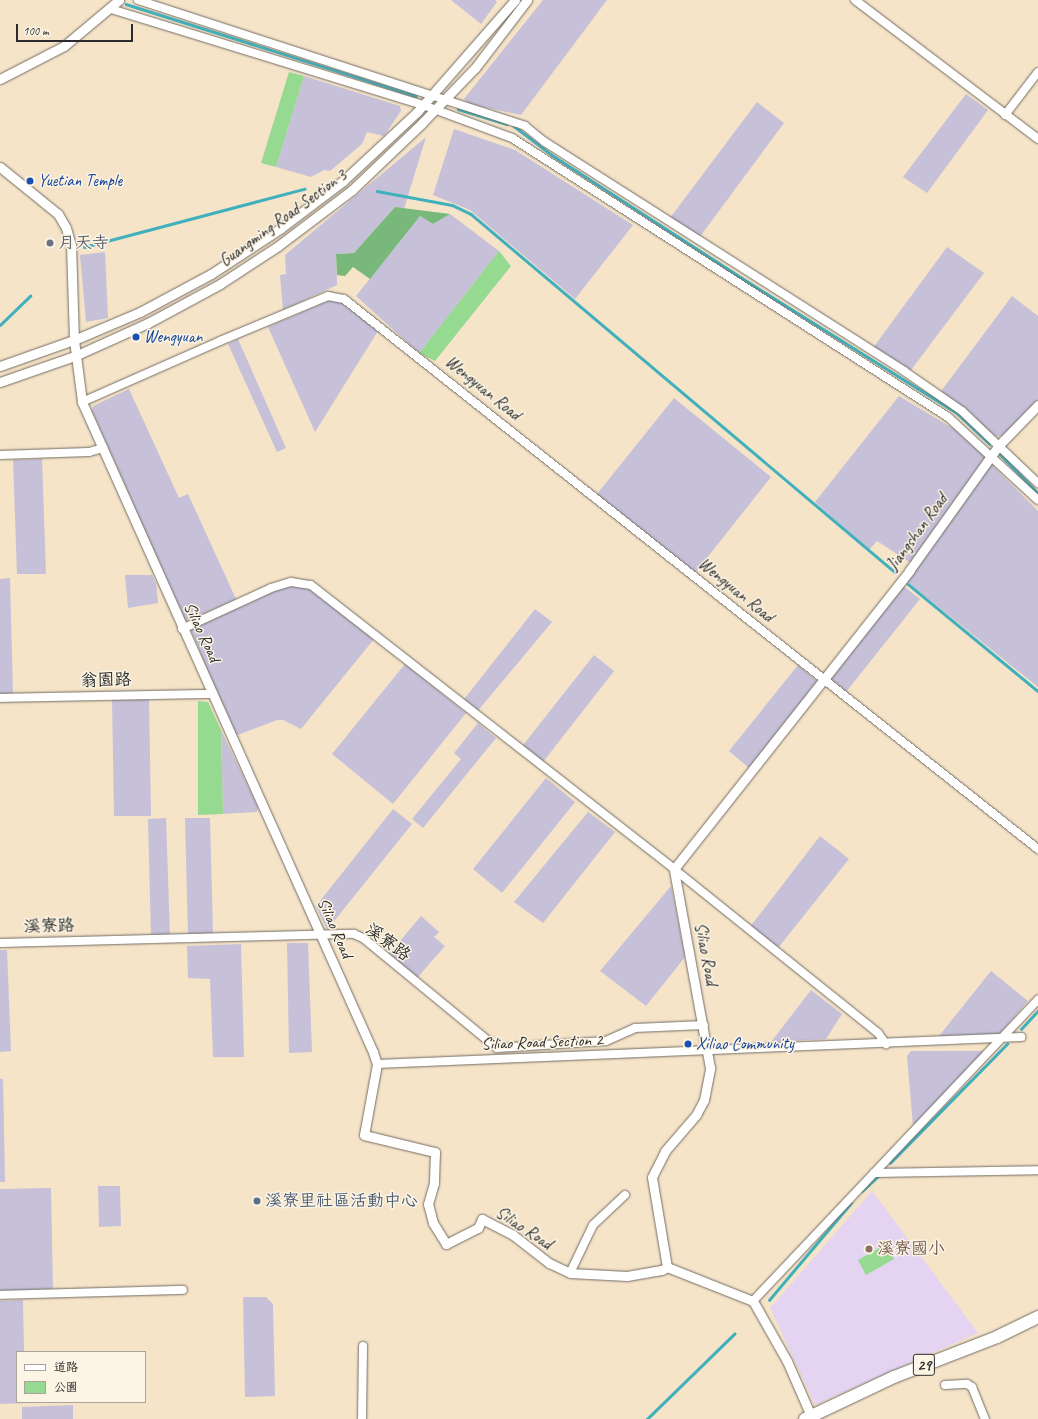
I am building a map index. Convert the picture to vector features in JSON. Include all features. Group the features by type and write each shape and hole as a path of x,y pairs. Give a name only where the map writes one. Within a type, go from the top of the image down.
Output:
{"main road":[{"name":"29","path":"808,1418 894,1377 997,1337 1038,1317"}],"street":[{"path":"0,79 64,46 111,9 119,0"},
{"path":"138,0 446,99 525,126 546,142 904,371 962,411 1038,483"},
{"name":"Guangming Road Section 3","path":"0,366 74,340 140,312 211,274 281,228 343,181 423,105 516,0"},
{"name":"Guangming Road Section 3","path":"0,382 77,355 186,303 278,246 352,190 435,110 475,68 527,0"},
{"path":"855,0 1038,140"},
{"path":"111,9 423,105 512,138 948,417 1038,500"},
{"path":"1005,115 1038,72"},
{"path":"0,167 58,214 66,228 70,245 74,340"},
{"name":"Wengyuan Road","path":"82,402 220,341 328,296 336,296 350,304 824,680"},
{"name":"Siliao Road","path":"74,340 82,402 182,628 321,934 377,1064 364,1135 435,1152 434,1183 428,1204 433,1223 446,1244 478,1228 482,1219 513,1236 549,1263 570,1273 627,1276 662,1270 667,1267 652,1176 665,1151 696,1115 704,1100 710,1068 704,1025 674,869"},
{"name":"Jiangshan Road","path":"824,680 909,571 999,445 1038,405"},
{"path":"0,455 89,452 103,448"},
{"path":"182,628 271,588 291,582 311,585 674,869 878,1033 886,1044"},
{"path":"674,869 824,680 1038,849"},
{"name":"翁園路","path":"0,698 213,694"},
{"name":"溪寮路","path":"0,943 354,934 363,938 497,1048 606,1042 635,1028 704,1025"},
{"path":"753,1301 1038,1000"},
{"name":"Siliao Road Section 2","path":"377,1064 583,1057 708,1048 722,1052 1021,1037"},
{"path":"874,1173 1038,1170"},
{"path":"570,1273 593,1225 625,1194"},
{"path":"667,1267 753,1301 787,1361 808,1418"},
{"path":"0,1295 183,1290"},
{"path":"362,1419 363,1346"},
{"path":"945,1385 967,1384 972,1387 985,1419"}],"shaded area":[{"path":"451,0 495,0 497,2 481,24"},
{"path":"543,0 607,0 521,115 469,104 464,99"},
{"path":"304,76 400,106 401,111 384,136 367,132 362,144 330,171 324,170 311,177 276,167"},
{"path":"966,94 988,110 927,193 903,177"},
{"path":"757,102 784,123 699,238 670,218"},
{"path":"454,129 515,150 633,225 575,299 470,210 433,195"},
{"path":"426,137 404,209 395,207 354,253 336,254 337,285 283,310 280,275 286,274 285,255"},
{"path":"450,214 499,251 419,353 356,296 420,216 433,224"},
{"path":"947,247 984,273 908,374 873,348"},
{"path":"105,252 108,318 86,322 80,255"},
{"path":"1012,296 1038,316 1038,399 1011,429 1001,436 994,437 939,394"},
{"path":"335,298 378,331 315,432 268,327"},
{"path":"238,339 286,448 277,452 228,344"},
{"path":"129,389 179,498 188,494 236,599 189,620 185,620 92,411 93,406"},
{"path":"899,396 954,429 985,457 911,563 877,541 869,550 815,502"},
{"path":"674,398 771,477 695,573 597,494"},
{"path":"42,459 46,574 17,574 13,460"},
{"path":"991,464 1038,511 1038,687 906,581"},
{"path":"125,575 152,575 156,583 158,603 128,608"},
{"path":"10,578 13,695 0,695 0,579"},
{"path":"289,583 305,584 374,639 301,729 283,720 277,720 235,736 190,628"},
{"path":"902,585 920,599 846,692 828,678"},
{"path":"535,609 552,622 476,713 462,702"},
{"path":"594,655 614,671 543,762 520,749"},
{"path":"405,664 466,713 393,804 332,754"},
{"path":"798,665 818,682 749,768 729,751"},
{"path":"149,697 151,816 114,816 112,698"},
{"path":"478,723 496,738 423,828 412,819 461,759 454,753"},
{"path":"221,730 258,807 257,812 223,814"},
{"path":"546,778 575,802 502,893 473,869"},
{"path":"393,809 412,824 327,930 316,906"},
{"path":"588,812 615,832 543,923 514,902"},
{"path":"166,818 170,936 151,937 148,819"},
{"path":"185,818 210,818 213,934 188,935"},
{"path":"820,836 849,859 778,948 750,927"},
{"path":"671,886 685,957 646,1006 600,971"},
{"path":"421,916 439,932 434,937 445,946 417,978 389,954"},
{"path":"287,943 308,943 312,1052 289,1053"},
{"path":"241,944 244,1057 213,1057 210,979 188,978 187,946"},
{"path":"0,950 7,950 11,1051 0,1052"},
{"path":"991,971 1028,1001 999,1035 939,1036"},
{"path":"811,990 842,1014 826,1039 771,1042"},
{"path":"911,1051 985,1051 913,1126 907,1056"},
{"path":"0,1079 3,1079 5,1182 0,1182"},
{"path":"98,1186 120,1186 121,1226 99,1227"},
{"path":"51,1188 53,1291 0,1292 0,1189"},
{"name":"溪寮國小","path":"872,1191 978,1333 815,1405 770,1308"},
{"path":"243,1297 266,1297 273,1304 275,1396 245,1397"},
{"path":"23,1300 24,1351 16,1351 16,1403 26,1403 0,1404 0,1301"},
{"path":"73,1405 73,1419 22,1419 22,1407"}],"green space":[{"path":"289,72 304,76 276,167 261,163"},
{"path":"395,207 450,214 433,224 420,216 370,279 353,267 345,276 337,275 336,254 354,253"},
{"path":"499,251 511,266 435,361 419,353"},
{"path":"198,701 208,702 221,730 223,814 198,815"},
{"path":"886,1244 894,1259 866,1275 858,1260"}],"waterway":[{"path":"126,4 416,96"},
{"path":"458,109 507,124"},
{"path":"514,126 552,155 742,278 957,413 990,444"},
{"path":"84,247 304,189"},
{"path":"377,191 452,205 471,214 895,572"},
{"path":"0,325 30,296"},
{"path":"1000,454 1038,493"},
{"path":"908,584 1038,691"},
{"path":"1021,1029 1038,1011"},
{"path":"890,1163 1007,1044"},
{"path":"862,1191 878,1176"},
{"path":"769,1300 851,1203"},
{"path":"647,1419 734,1334"}],"place":[{"name":"Yuetian Temple","path":"30,181"},
{"name":"月天寺","path":"50,243"},
{"name":"Wengyuan","path":"136,337"},
{"name":"Xiliao Community","path":"688,1044"},
{"name":"溪寮里社區活動中心","path":"257,1201"},
{"name":"溪寮國小","path":"869,1249"}]}
